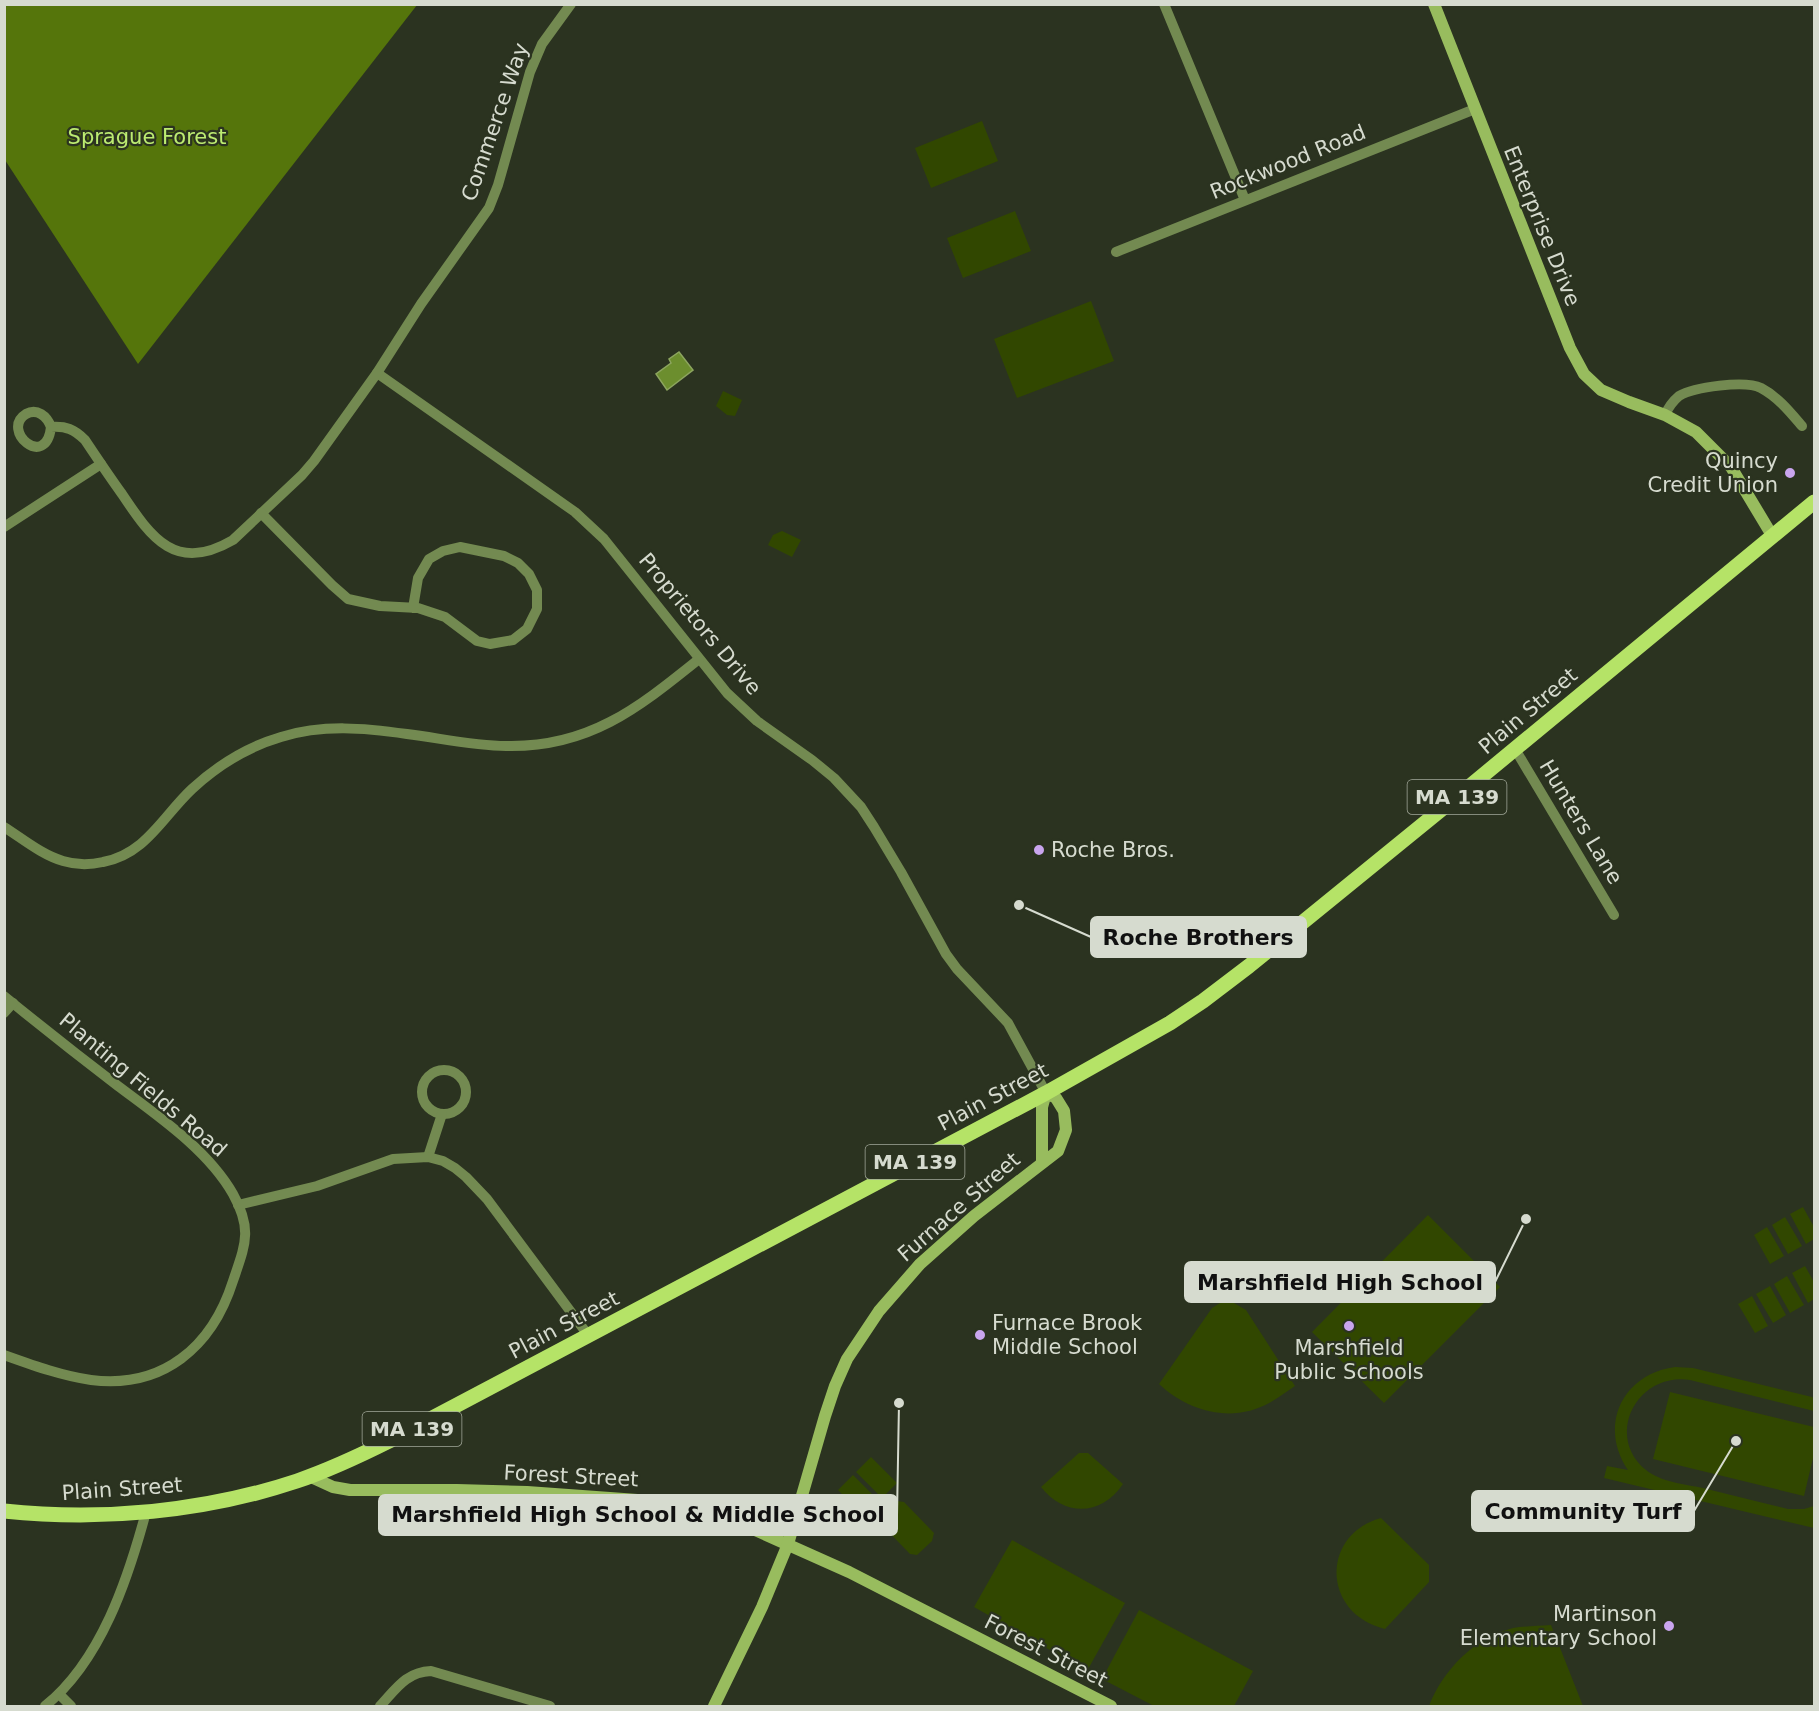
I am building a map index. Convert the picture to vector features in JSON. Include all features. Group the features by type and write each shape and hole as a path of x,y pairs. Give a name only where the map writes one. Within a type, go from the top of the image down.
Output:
{"main road":[{"name":"Plain Street","path":"4,1511 72,1515 146,1512 200,1505 283,1485 309,1476 389,1441 1046,1093 1170,1023 1203,1001 1447,805 1815,502"}],"street":[{"name":"Commerce Way","path":"51,427 69,428 85,440 142,525 153,536 174,550 204,552 233,540 314,461 377,374 421,304 489,208 498,185 530,72 542,44 571,4"},
{"path":"1164,4 1245,200"},
{"name":"Enterprise Drive","path":"1434,4 1570,348 1584,374 1601,390 1665,415 1696,432 1731,467 1773,537"},
{"name":"Rockwood Road","path":"1116,252 1475,109"},
{"name":"Proprietors Drive","path":"377,374 590,524 727,693 757,721 834,778 861,807 896,863 946,954 957,969 1008,1023 1046,1093"},
{"path":"1665,415 1676,399 1682,395 1717,386 1745,384 1754,385 1769,394 1802,426"},
{"path":"4,527 101,464"},
{"path":"261,513 332,585 348,598 380,606 413,608 445,616 477,640 490,644 513,640 527,629 537,609 537,590 529,574 518,562 504,556 460,548 443,551 429,560 418,578 413,608"},
{"path":"4,827 46,855 63,861 81,864 112,861 129,854 144,843 208,775 241,753 262,743 303,732 338,728 386,731 504,746 552,743 596,730 621,717 658,692 699,659"},
{"name":"Hunters Lane","path":"1515,748 1614,915"},
{"name":"Planting Fields Road","path":"4,1013 9,999 186,1140 220,1175 238,1205 246,1239 226,1301 214,1324 200,1342 173,1365 148,1376 121,1381 89,1380 63,1374 4,1354"},
{"path":"449,1070 461,1078 466,1091 465,1099 456,1110 442,1114 429,1108 422,1095 424,1081 429,1075 449,1070"},
{"name":"Furnace Street","path":"714,1707 762,1607 788,1544 835,1386 848,1359 863,1333 895,1292 934,1251 974,1216 1058,1151 1065,1138 1064,1111 1056,1098 1046,1093 1042,1107 1042,1163"},
{"path":"428,1157 442,1114"},
{"path":"238,1205 317,1186 393,1159 428,1157 443,1161 455,1167 476,1187 588,1335"},
{"name":"Forest Street","path":"309,1476 333,1487 350,1490 492,1491 665,1502 693,1507 717,1514 788,1544 877,1586 1111,1707"},
{"path":"45,1707 59,1694 86,1660 103,1629 127,1576 146,1512"},
{"path":"380,1707 410,1676 432,1671 550,1707"},
{"path":"59,1694 71,1707"}],"shaded area":[{"path":"982,121 998,161 931,188 915,148"},
{"path":"1015,211 1031,251 963,278 947,238"},
{"path":"1091,301 1114,361 1017,398 994,339"},
{"path":"679,352 693,370 667,390 656,374 671,363 669,359"},
{"path":"723,391 742,400 735,416 727,415 716,406"},
{"path":"782,531 801,540 792,557 768,545 773,535"},
{"path":"1803,1207 1814,1227 1814,1239 1806,1244 1790,1214"},
{"path":"1428,1215 1500,1287 1384,1403 1312,1332"},
{"path":"1785,1217 1802,1246 1788,1254 1772,1225"},
{"path":"1767,1227 1784,1256 1770,1264 1754,1235"},
{"path":"1805,1266 1814,1282 1814,1299 1808,1303 1792,1273"},
{"path":"1787,1276 1804,1305 1790,1313 1774,1284"},
{"path":"1770,1286 1786,1315 1773,1323 1756,1294"},
{"path":"1752,1296 1768,1326 1755,1333 1738,1304"},
{"path":"1220,1303 1234,1303 1246,1310 1295,1386 1257,1409 1227,1413 1212,1412 1184,1402 1159,1384 1212,1308"},
{"path":"1675,1367 1693,1368 1812,1397 1814,1398 1814,1411 1690,1380 1671,1380 1655,1386 1642,1396 1632,1409 1627,1424 1628,1440 1634,1456 1646,1470 1673,1482 1788,1509 1804,1509 1814,1506 1814,1528 1604,1478 1607,1466 1628,1470 1619,1453 1615,1436 1620,1405 1629,1391 1641,1380"},
{"path":"1670,1392 1814,1427 1814,1454 1804,1496 1653,1459"},
{"path":"1079,1453 1088,1453 1123,1484 1105,1502 1083,1509 1061,1504 1041,1487"},
{"path":"871,1457 897,1483 882,1498 856,1472"},
{"path":"853,1475 879,1501 863,1516 838,1490"},
{"path":"897,1501 904,1502 934,1533 932,1541 917,1555 910,1554 881,1524 882,1515"},
{"path":"1381,1518 1429,1565 1429,1582 1385,1629 1364,1621 1349,1608 1340,1592 1337,1574 1339,1557 1347,1540 1361,1527"},
{"path":"1012,1540 1125,1603 1087,1671 974,1607"},
{"path":"1139,1610 1253,1671 1234,1706 1154,1706 1102,1679"},
{"path":"1551,1625 1583,1706 1429,1706 1451,1668 1485,1639 1513,1628"}],"green space":[{"name":"Sprague Forest","path":"4,5 417,5 138,364 5,160"}],"place":[{"name":"Quincy Credit Union","path":"1790,473"},
{"name":"Roche Bros.","path":"1039,850"},
{"name":"Roche Brothers","path":"1019,905"},
{"name":"Marshfield High School","path":"1526,1219"},
{"name":"Marshfield Public Schools","path":"1349,1326"},
{"name":"Furnace Brook Middle School","path":"980,1335"},
{"name":"Marshfield High School & Middle School","path":"899,1403"},
{"name":"Community Turf","path":"1736,1441"},
{"name":"Martinson Elementary School","path":"1669,1626"}]}
